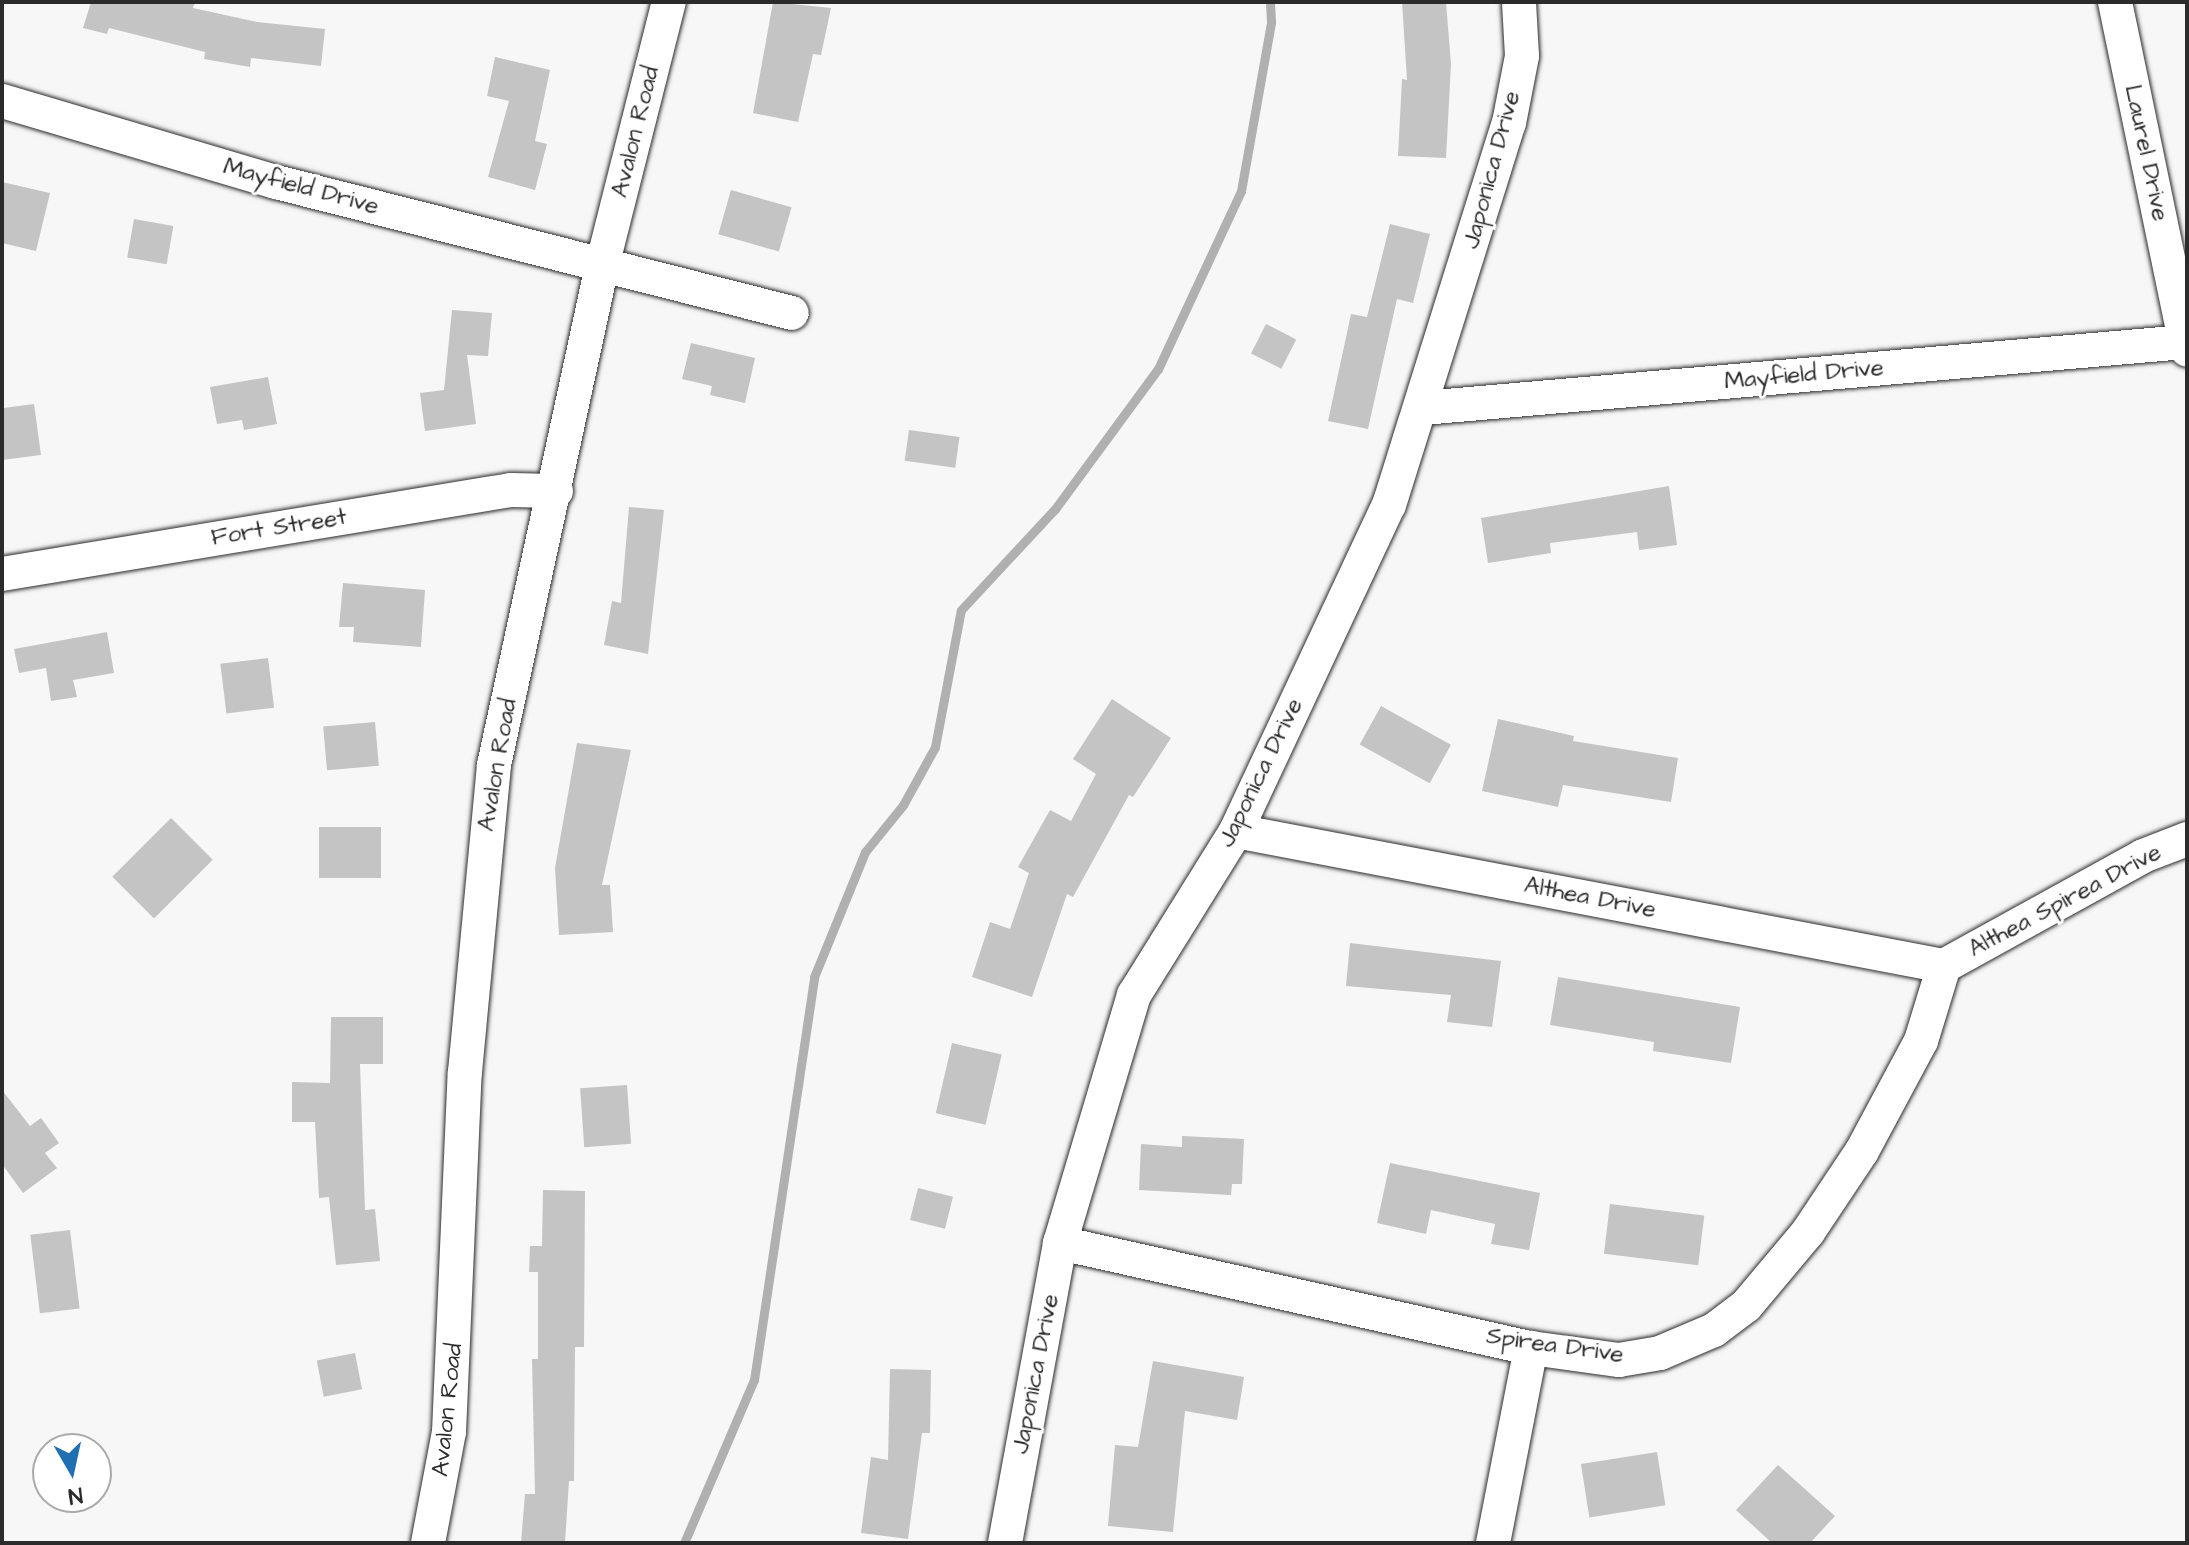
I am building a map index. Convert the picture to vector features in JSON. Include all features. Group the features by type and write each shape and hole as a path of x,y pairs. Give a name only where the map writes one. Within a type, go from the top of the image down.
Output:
{"street":[{"name":"Avalon Road","path":"428,1543 449,1432 478,896 494,765 556,491 602,266 669,2"},
{"name":"Japonica Drive","path":"1005,1543 1060,1243 1134,995 1236,831 1389,505 1423,408 1509,123 1522,56 1519,2"},
{"name":"Laurel Drive","path":"2115,2 2186,346"},
{"name":"Mayfield Drive","path":"2,101 276,182 792,313"},
{"name":"Mayfield Drive","path":"1423,408 2186,346"},
{"name":"Fort Street","path":"2,574 511,490 556,491"},
{"name":"Althea Drive","path":"1236,831 1944,966"},
{"name":"Althea Spirea Drive","path":"1944,966 2143,856 2187,839"},
{"name":"Spirea Drive","path":"1060,1243 1531,1348 1619,1360 1660,1353 1714,1330 1746,1306 1808,1232 1862,1151 1921,1041 1944,966"},
{"path":"1493,1543 1531,1348"}],"building":[{"path":"91,2 195,2 193,8 257,22 325,29 321,66 251,58 250,67 204,59 205,52 109,28 107,34 83,28"},
{"path":"773,2 831,8 821,55 813,54 798,122 753,113"},
{"path":"1402,2 1446,2 1451,64 1446,158 1398,156 1402,79 1407,80"},
{"path":"495,57 550,70 535,141 547,144 535,190 488,177 509,101 487,96"},
{"path":"2,182 50,193 36,251 2,243"},
{"path":"731,190 792,207 779,252 718,234"},
{"path":"134,219 173,226 167,264 127,257"},
{"path":"1390,224 1430,234 1413,303 1397,299 1368,429 1328,421 1351,314 1367,317"},
{"path":"452,310 492,313 488,356 467,355 476,424 425,431 420,393 444,390"},
{"path":"1266,324 1296,339 1281,369 1251,353"},
{"path":"691,343 755,358 745,403 710,395 712,386 682,379"},
{"path":"268,377 277,424 244,430 242,420 217,424 210,387"},
{"path":"34,404 41,455 2,460 4,408"},
{"path":"909,430 960,437 955,468 905,461"},
{"path":"1669,486 1677,545 1639,550 1637,532 1550,543 1551,553 1488,563 1481,518"},
{"path":"629,507 664,510 648,654 604,645 612,601 621,603"},
{"path":"343,583 425,590 421,647 353,642 354,627 339,627"},
{"path":"107,632 114,673 73,680 77,697 51,701 46,668 19,673 14,649"},
{"path":"268,658 274,708 226,713 220,664"},
{"path":"1112,699 1171,738 1133,797 1129,795 1073,897 1067,894 1032,997 972,977 990,922 1010,929 1029,873 1018,867 1050,810 1071,821 1096,774 1073,759"},
{"path":"1381,706 1451,745 1430,783 1360,744"},
{"path":"1498,719 1574,736 1573,741 1678,758 1671,802 1563,785 1558,807 1482,791"},
{"path":"375,722 379,766 327,770 323,727"},
{"path":"577,743 631,750 602,885 610,885 613,932 559,935 555,868"},
{"path":"171,818 213,860 154,918 112,877"},
{"path":"319,827 381,827 381,878 319,878"},
{"path":"1350,943 1501,961 1492,1027 1447,1022 1451,995 1346,986"},
{"path":"1558,977 1740,1007 1731,1063 1653,1051 1654,1042 1550,1025"},
{"path":"331,1017 383,1017 383,1064 360,1064 365,1210 375,1209 380,1261 336,1265 329,1197 319,1198 315,1122 292,1122 292,1082 330,1083"},
{"path":"952,1043 1002,1054 985,1125 936,1113"},
{"path":"627,1085 631,1144 584,1147 580,1088"},
{"path":"2,1090 30,1126 41,1118 59,1143 45,1153 57,1168 23,1193 2,1164"},
{"path":"1182,1136 1244,1139 1242,1184 1232,1184 1231,1195 1139,1190 1141,1144 1182,1147"},
{"path":"1390,1163 1540,1193 1529,1250 1491,1244 1495,1224 1431,1210 1426,1234 1377,1223"},
{"path":"918,1188 953,1197 945,1229 910,1220"},
{"path":"543,1190 585,1191 584,1347 575,1347 574,1481 569,1481 565,1543 521,1543 525,1494 535,1494 532,1359 538,1359 538,1272 529,1272 530,1246 542,1246"},
{"path":"1610,1204 1704,1216 1698,1265 1604,1254"},
{"path":"70,1230 80,1308 40,1313 30,1235"},
{"path":"355,1353 362,1389 324,1397 317,1360"},
{"path":"1153,1361 1244,1377 1237,1420 1185,1411 1173,1532 1108,1526 1115,1445 1138,1447"},
{"path":"890,1369 931,1370 930,1433 922,1433 908,1539 861,1533 871,1457 888,1460"},
{"path":"1657,1452 1665,1505 1589,1517 1581,1464"},
{"path":"1778,1465 1835,1516 1810,1543 1772,1543 1736,1510"}],"waterway":[{"path":"684,1543 754,1380 814,977 865,852 903,805 935,747 961,610 1055,509 1158,369 1241,191 1271,22 1270,2"}]}
